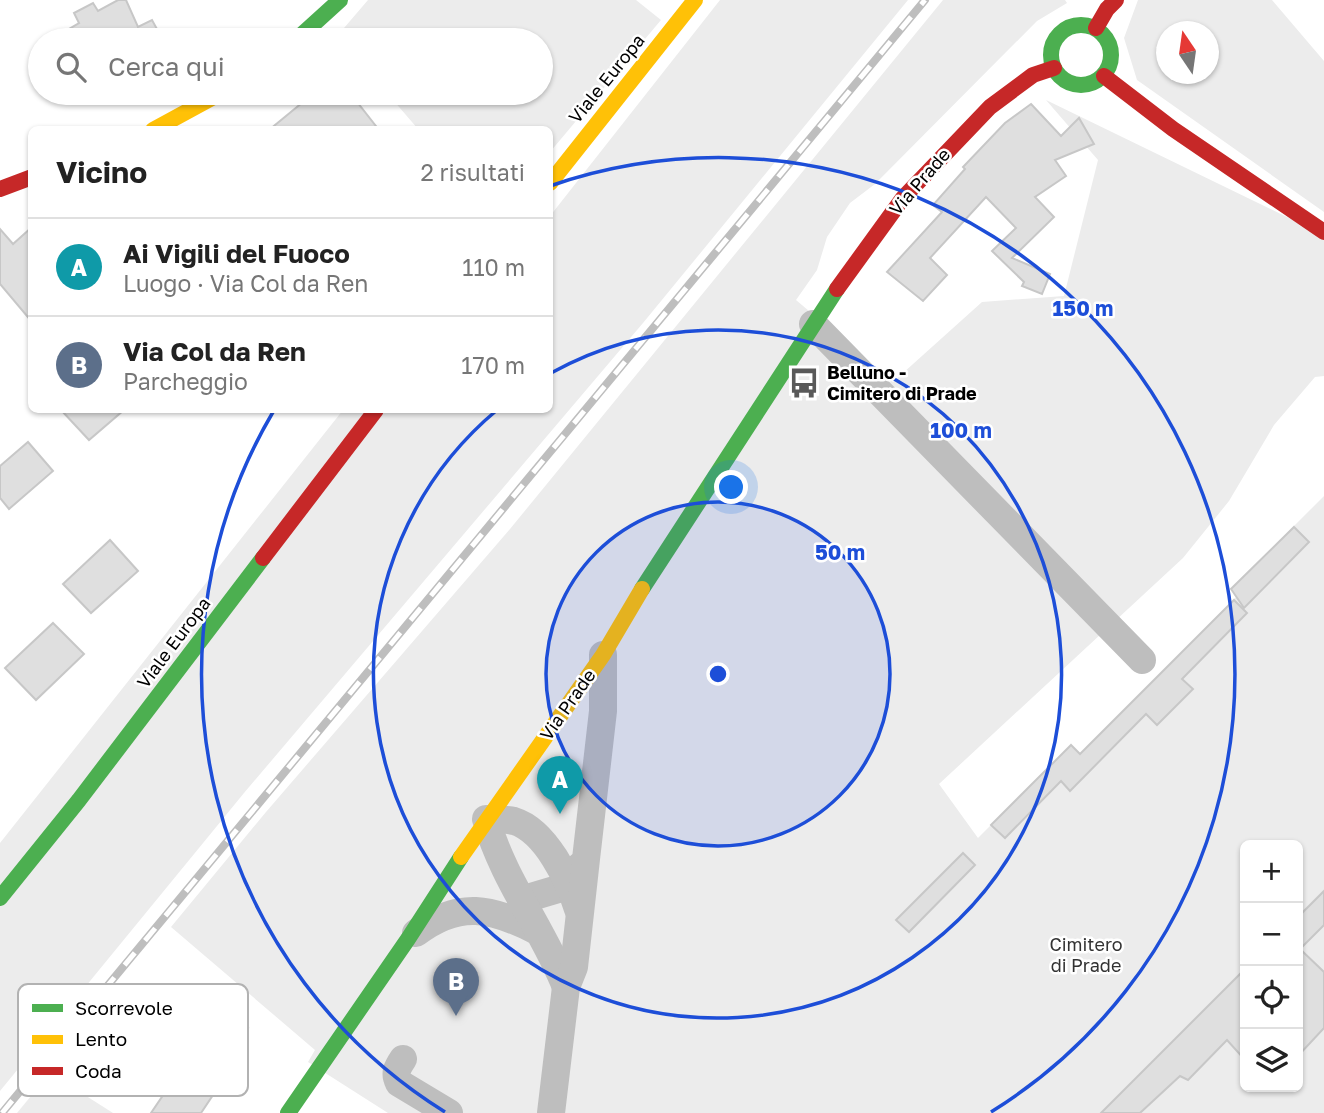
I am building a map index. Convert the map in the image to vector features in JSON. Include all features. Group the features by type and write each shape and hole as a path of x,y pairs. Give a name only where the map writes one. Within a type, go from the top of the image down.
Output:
{"main road":[{"path":"309,28 340,0"},
{"name":"Viale Europa","path":"553,179 695,0"},
{"path":"1096,28 1116,0"},
{"path":"1077,25 1096,28 1106,37 1112,50 1111,64 1104,76 1094,83 1082,86 1060,78 1054,68 1051,49 1060,33 1077,25"},
{"name":"Via Prade","path":"288,1113 408,939 486,819 603,655 654,569 813,324 903,198 947,150 1010,90 1033,75 1054,68"},
{"path":"1104,76 1173,129 1324,232"},
{"path":"160,126 198,105"},
{"path":"0,189 28,178"},
{"name":"Viale Europa","path":"0,898 79,800 374,413"}],"street":[{"path":"813,324 1142,660"},
{"path":"551,1113 566,987 574,967 579,913 577,869 603,712 603,655"},
{"path":"566,987 552,954 503,866 486,819 518,822 577,869"},
{"path":"521,900 558,889 577,869"},
{"path":"408,939 432,920 473,909 506,915 537,931"},
{"path":"403,1059 396,1068 399,1083 449,1113"}],"green space":[{"path":"368,0 636,0 661,20 553,148 553,126 415,126 397,105 553,105 553,28 344,28"},
{"path":"720,0 908,0 643,323 244,793 88,984 18,984 18,1069 0,1091 0,843 341,413 553,413 553,212"},
{"name":"Cimitero di Prade","path":"943,0 1065,0 1067,3 1037,21 875,184 850,203 827,237 817,270 796,300 893,382 982,302 1064,296 1098,160 1046,100 1324,235 1324,376 1315,377 1274,425 1229,501 1183,558 939,784 978,838 1071,745 1080,754 1236,597 1231,589 1324,496 1324,1113 388,1113 308,1062 315,1050 248,993 248,984 238,984 171,927 266,812 510,529"},
{"path":"1138,0 1272,0 1324,61 1324,212 1137,80 1124,38"},
{"path":"31,1096 86,1096 113,1113 17,1113"}],"building":[{"path":"118,0 126,0 138,27 152,20 156,28 70,28 79,23 74,13 93,3 98,11"},
{"path":"1031,104 1061,136 1079,118 1094,144 1055,160 1066,176 1035,197 1054,217 1012,258 1050,274 1042,294 1022,286 1024,282 992,251 1016,228 986,197 930,258 947,275 923,301 887,272 942,212 933,205 965,169 963,167 1005,123"},
{"path":"299,105 359,105 376,126 274,126"},
{"path":"0,229 13,244 28,231 28,317 0,284"},
{"path":"64,413 120,413 89,440"},
{"path":"28,442 53,471 9,509 0,498 0,466"},
{"path":"1294,527 1309,542 1244,608 1231,589"},
{"path":"110,540 138,571 91,613 63,584"},
{"path":"1234,600 1247,613 1182,679 1193,689 1157,725 1146,714 1070,791 1061,781 1005,838 991,825 1071,745 1080,754"},
{"path":"53,623 84,654 36,700 5,668"},
{"path":"963,853 975,865 909,932 896,920"},
{"path":"1324,891 1324,925 1303,946 1303,912"},
{"path":"1303,952 1324,972 1324,1028 1303,1051"},
{"path":"1240,974 1240,1054 1227,1040 1188,1080 1180,1076 1140,1113 1101,1113"},
{"path":"163,1096 212,1096 201,1113 151,1113"}],"railway":[{"path":"109,984 925,0"},
{"path":"2,1113 18,1094"}],"traffic: fast":[{"path":"309,28 340,0"},
{"path":"1075,25 1087,25 1106,38 1111,55 1109,67 1098,80 1087,85 1075,85 1056,72 1051,61 1051,49 1064,30 1075,25"},
{"path":"642,589 837,289"},
{"path":"0,898 79,800 263,558"},
{"path":"288,1113 461,857"}],"traffic: slow":[{"path":"553,179 695,0"},
{"path":"160,126 199,105"},
{"path":"461,857 603,655 642,589"}],"traffic: jam":[{"path":"1096,28 1116,0"},
{"path":"837,289 903,198 990,107 1033,75 1054,68"},
{"path":"1104,76 1173,129 1324,232"},
{"path":"0,189 28,178"},
{"path":"263,558 374,413"}],"place":[{"name":"Belluno - Cimitero di Prade","path":"804,383"},
{"name":"Ai Vigili del Fuoco","path":"560,814"},
{"name":"Via Col da Ren","path":"456,1016"}]}
